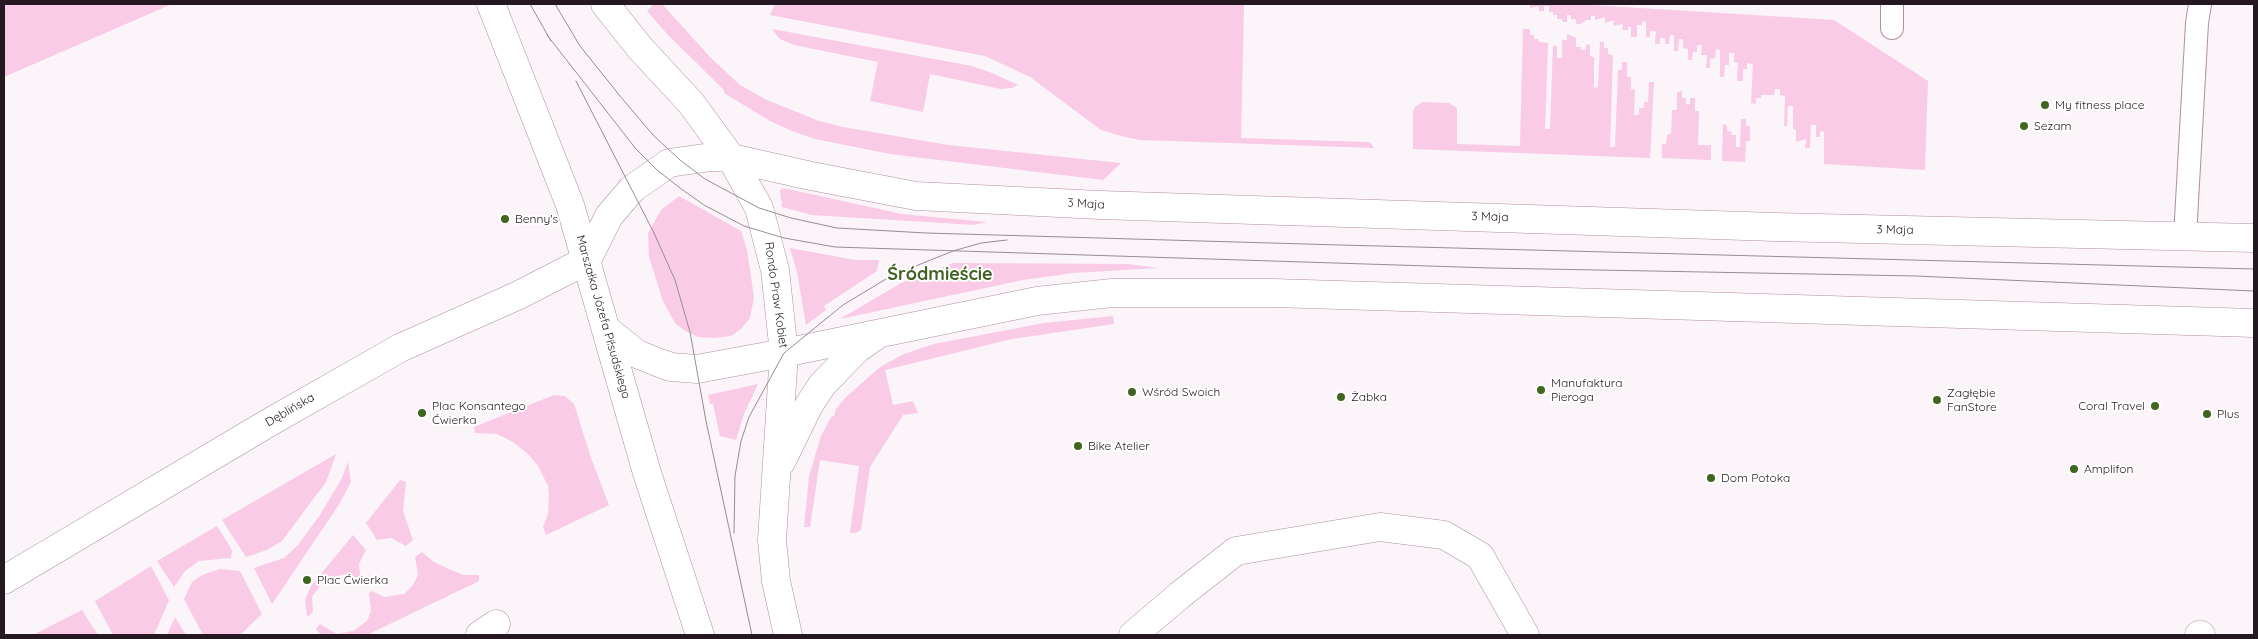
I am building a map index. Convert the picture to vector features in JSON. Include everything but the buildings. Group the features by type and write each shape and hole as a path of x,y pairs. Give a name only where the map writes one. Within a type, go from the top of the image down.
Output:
{"main road":[{"name":"Marszałka Józefa Piłsudskiego","path":"491,4 570,205 647,473 700,635"},
{"path":"605,4 640,48 691,103 731,158"},
{"path":"587,260 598,237 619,203 632,189 657,170 669,163 696,158 731,158"},
{"name":"3 Maja","path":"731,158 811,176 926,196 1100,205 1775,227 2254,238"},
{"name":"Rondo Praw Kobiet","path":"607,330 637,354 671,366 697,369 784,353 775,270 767,234 759,208 731,158"},
{"name":"Dęblińska","path":"4,580 254,431 400,348 519,295 587,260"},
{"path":"788,635 776,581 772,540 784,353 882,331 1037,300 1112,293 1162,292 2254,323"},
{"path":"775,477 791,440 822,385 857,349 882,331"},
{"path":"1134,635 1236,550 1380,527 1444,535 1480,556 1525,635"}],"lane":[{"path":"1892,4 1892,28"},
{"path":"2186,237 2196,24 2200,4"}],"shaded area":[{"path":"4,4 172,4 4,77"},
{"path":"654,4 662,4 710,57 740,85 767,100 819,121 843,127 948,145 1121,163 1103,180 890,154 815,139 770,121 724,93 724,90 668,35 647,11"},
{"path":"775,4 1244,4 1241,138 1368,142 1374,148 1140,140 1121,136 1101,130 1030,77 985,56 770,15"},
{"path":"1530,4 1575,4 1834,20 1928,81 1925,170 1824,164 1824,132 1820,131 1820,137 1816,137 1816,125 1811,125 1810,148 1805,148 1806,139 1796,142 1796,130 1793,129 1793,106 1788,106 1787,126 1784,126 1785,96 1780,95 1780,89 1775,89 1774,95 1761,95 1761,98 1756,98 1756,104 1751,103 1753,64 1747,63 1747,69 1743,69 1743,81 1737,81 1738,63 1734,62 1734,53 1729,53 1729,65 1725,65 1724,77 1720,77 1720,50 1716,49 1715,58 1710,59 1710,68 1706,68 1707,55 1701,55 1702,45 1697,45 1697,52 1693,52 1692,60 1688,60 1688,49 1683,48 1683,39 1679,39 1678,51 1674,51 1674,35 1670,35 1669,44 1665,44 1665,38 1660,38 1660,44 1655,44 1656,31 1650,31 1650,37 1646,37 1646,22 1642,21 1642,25 1637,25 1637,37 1631,37 1631,27 1628,27 1628,30 1622,30 1623,24 1613,26 1614,20 1605,23 1605,17 1595,20 1595,16 1591,16 1591,20 1576,24 1576,19 1571,19 1571,15 1567,15 1567,22 1563,22 1562,19 1557,19 1557,15 1553,15 1553,12 1549,12 1549,6 1544,6 1544,11 1539,11 1539,6 1530,8"},
{"path":"772,29 972,66 1018,85 1012,88 1001,89 930,74 923,112 870,101 878,62 794,45 780,39"},
{"path":"1523,29 1530,29 1530,35 1534,35 1534,39 1538,39 1539,42 1548,43 1545,129 1550,129 1553,46 1557,46 1557,58 1562,58 1562,40 1567,40 1567,34 1576,38 1576,47 1581,47 1581,50 1586,50 1586,44 1590,45 1590,56 1594,57 1594,88 1598,87 1600,42 1604,42 1604,48 1608,48 1608,54 1613,55 1610,147 1615,147 1618,70 1622,70 1622,62 1627,62 1627,77 1631,77 1631,89 1635,90 1634,115 1639,115 1639,108 1644,108 1644,102 1648,102 1649,82 1654,82 1650,158 1413,149 1413,111 1416,106 1423,102 1449,103 1457,108 1457,144 1520,146"},
{"path":"1682,91 1682,98 1686,98 1686,104 1690,104 1690,98 1695,98 1695,111 1699,111 1698,145 1711,145 1711,160 1662,158 1662,144 1666,144 1667,135 1671,134 1672,110 1677,110 1677,92"},
{"path":"1741,119 1746,119 1746,126 1750,126 1750,141 1746,141 1745,162 1722,161 1723,124 1727,125 1727,131 1732,132 1731,135 1736,135 1736,147 1740,147"},
{"path":"783,188 902,214 987,222 974,225 812,215 782,207 780,190"},
{"path":"679,196 741,231 747,250 754,297 750,318 741,329 731,336 715,338 698,337 685,331 675,323 663,301 649,257 648,233 661,210"},
{"path":"790,248 855,260 879,260 877,271 824,306 826,310 806,325 797,272"},
{"path":"953,263 1128,264 1160,268 1073,273 1023,280 840,319 901,283"},
{"path":"1113,316 1114,324 1012,339 885,370 893,405 913,401 918,413 903,415 870,467 861,530 856,533 850,533 859,466 820,460 810,527 804,527 809,476 821,436 831,417 834,416 836,409 846,397 880,367 904,354 934,344 1044,323"},
{"path":"758,384 744,414 736,440 720,436 713,404 710,404 708,395"},
{"path":"554,395 565,396 574,404 591,458 609,505 546,535 543,527 548,514 548,486 538,466 529,455 513,442 497,434 475,433 474,427"},
{"path":"336,454 326,482 282,541 267,550 246,557 222,520"},
{"path":"348,462 351,482 340,503 272,604 254,568 284,558 298,545 320,515 342,478"},
{"path":"400,480 406,482 403,511 413,540 406,546 391,538 377,540 366,523"},
{"path":"217,526 232,550 231,558 199,561 185,571 174,587 157,561"},
{"path":"353,535 366,550 359,564 361,582 346,574 325,579 312,597 313,612 307,617 305,600 311,586"},
{"path":"422,552 434,562 451,570 464,575 479,575 479,581 367,635 321,635 316,629 320,624 337,634 353,631 367,621 371,611 369,593 372,591 384,597 404,594 413,585 418,575 415,557"},
{"path":"151,566 169,600 154,635 113,635 95,601"},
{"path":"220,569 240,571 262,614 240,635 203,635 184,599 192,582 202,575"},
{"path":"82,610 98,635 33,635"},
{"path":"175,617 186,635 167,635"}],"tram line":[{"path":"530,4 551,41"},
{"path":"555,4 580,46 620,96 653,135 680,160 705,179 759,208 791,218 837,228 926,233 1340,245 2254,269"},
{"path":"547,35 636,149 657,170 680,188 704,205 744,226 784,238 835,247 1491,268 1916,276 2254,291"},
{"path":"576,81 654,233 675,280 690,332 706,421 752,635"},
{"path":"734,533 735,476 741,441 749,417 784,353 843,305 891,276 953,251 981,243 1007,240"}],"place":[{"name":"My fitness place","path":"2045,105"},
{"name":"Sezam","path":"2024,126"},
{"name":"Benny's","path":"505,219"},
{"name":"Manufaktura Pieroga","path":"1541,390"},
{"name":"Wśród Swoich","path":"1132,392"},
{"name":"Żabka","path":"1341,397"},
{"name":"Zagłębie FanStore","path":"1937,400"},
{"name":"Coral Travel","path":"2155,406"},
{"name":"Plac Konsantego Ćwierka","path":"422,413"},
{"name":"Plus","path":"2207,414"},
{"name":"Bike Atelier","path":"1078,446"},
{"name":"Amplifon","path":"2074,469"},
{"name":"Dom Potoka","path":"1711,478"},
{"name":"Plac Ćwierka","path":"307,580"}],"district":[{"name":"Śródmieście","path":"940,275"}]}
